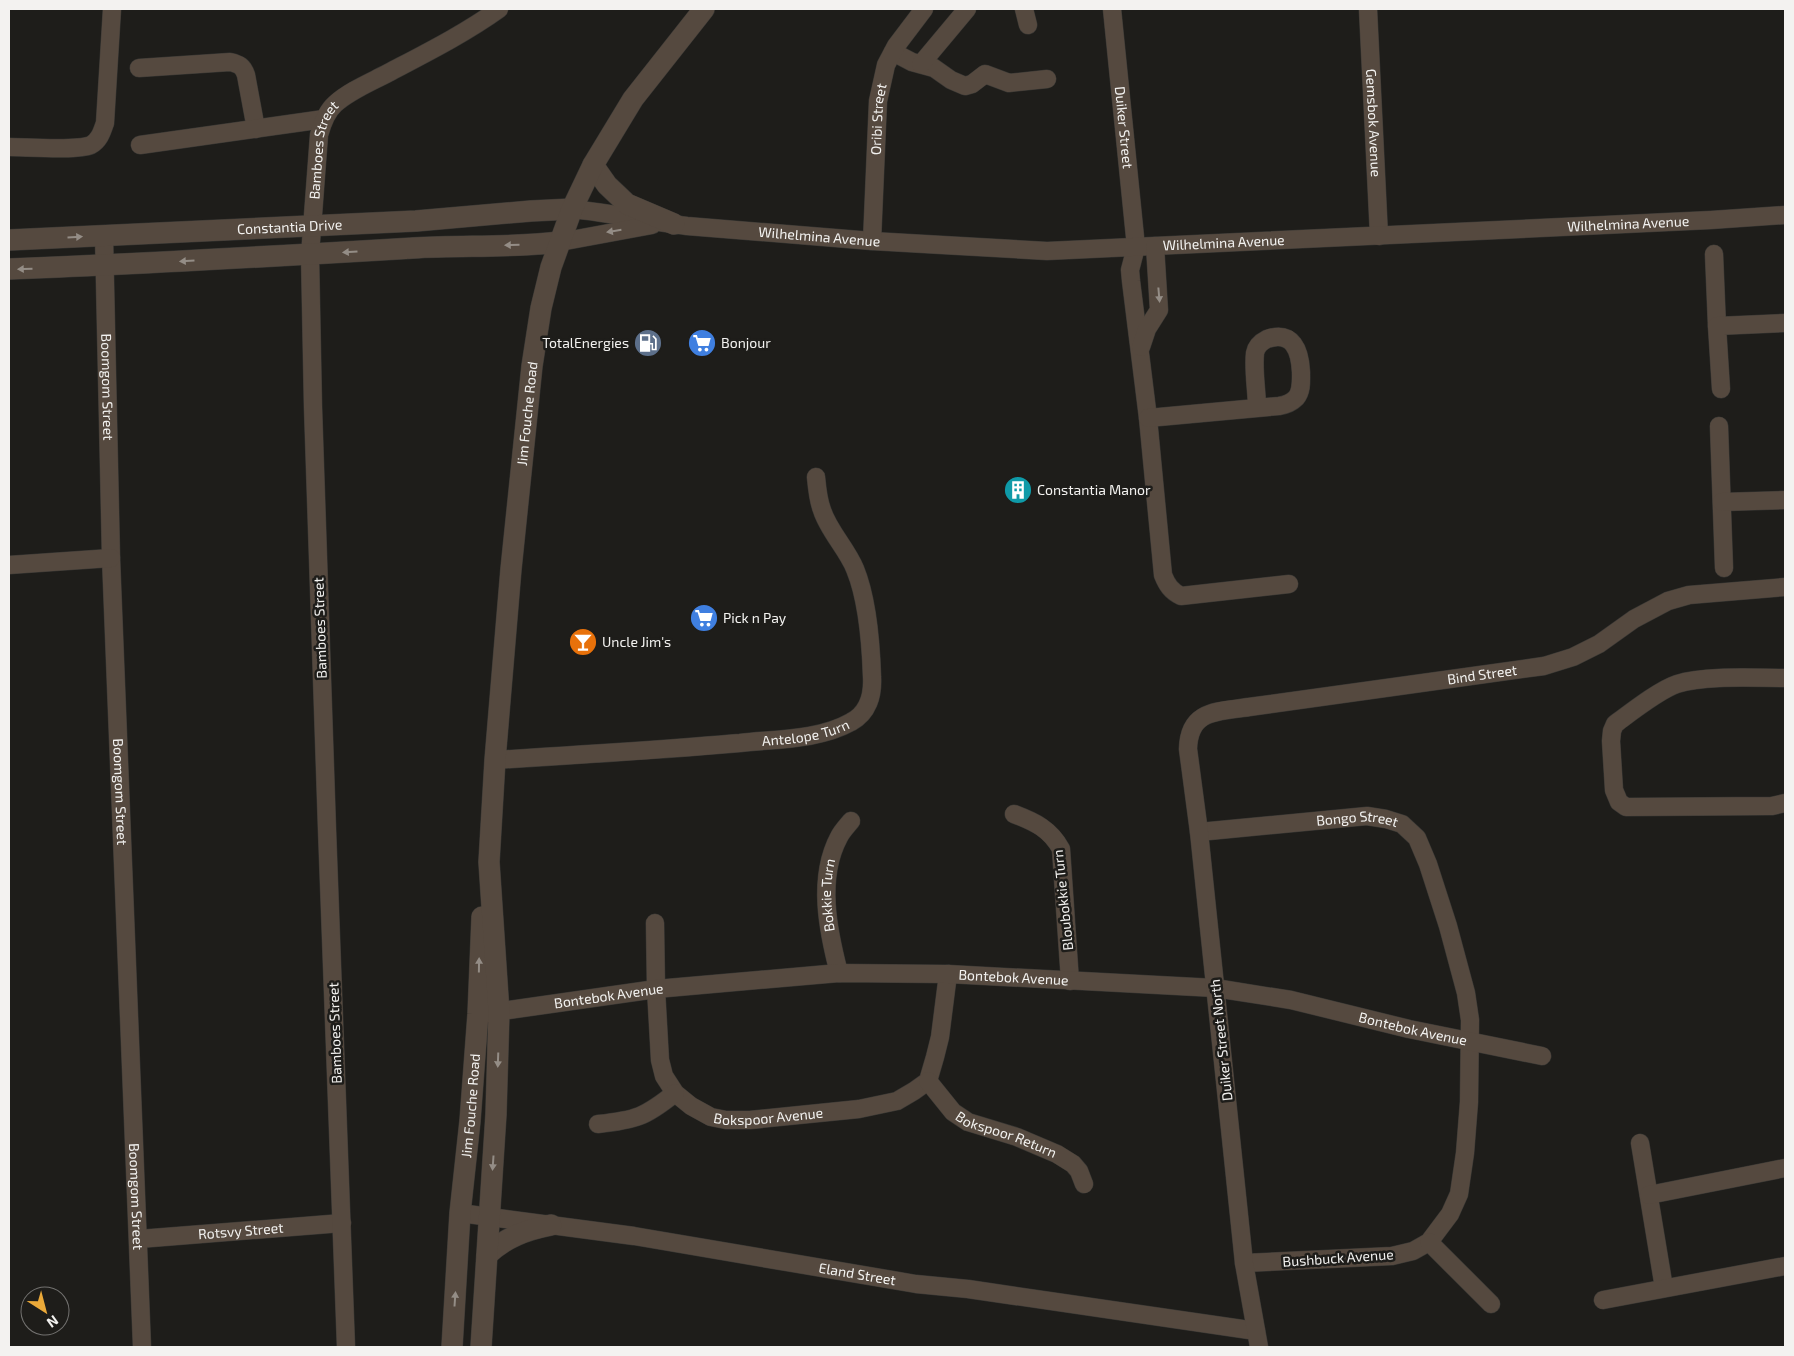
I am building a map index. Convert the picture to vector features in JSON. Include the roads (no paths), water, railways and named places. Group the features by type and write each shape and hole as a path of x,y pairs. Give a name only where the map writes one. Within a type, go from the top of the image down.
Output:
{"street":[{"path":"9,147 78,147 92,144 101,135 105,123 112,9"},
{"name":"Bamboes Street","path":"346,1347 326,829 310,254 318,135 324,119 334,104 479,23 499,9"},
{"name":"Jim Fouche Road","path":"452,1347 460,1213 470,1121 478,1014 481,929 489,862 495,760 511,569 532,366 541,308 551,267 560,242 572,210 593,165 633,99 704,9"},
{"name":"Oribi Street","path":"872,241 878,101 886,65 893,52 924,9"},
{"path":"921,64 967,9"},
{"name":"Duiker Street","path":"1112,9 1136,247 1130,275 1148,418 1163,575 1170,589 1181,596 1289,584"},
{"name":"Gemsbok Avenue","path":"1368,9 1379,236"},
{"path":"893,52 934,68 964,86 972,84 985,74 1010,83 1047,79"},
{"path":"139,68 237,63 243,68 246,75 256,129"},
{"path":"140,145 324,119"},
{"path":"593,165 613,192 627,204 668,224"},
{"name":"Wilhelmina Avenue","path":"572,210 606,212 668,224 872,241 1047,251 1379,236 1785,214"},
{"name":"Constantia Drive","path":"9,240 416,221 531,211 572,210"},
{"name":"Wilhelmina Avenue","path":"560,242 668,224"},
{"name":"Boomgom Street","path":"104,236 111,558 142,1347"},
{"path":"9,269 105,266 560,242"},
{"path":"1140,350 1147,329 1159,310 1155,246"},
{"path":"1714,254 1721,389"},
{"path":"1717,326 1785,323"},
{"path":"1148,418 1257,408"},
{"path":"1719,426 1724,568"},
{"name":"Antelope Turn","path":"495,760 681,748 796,737 829,731 852,722 862,714 869,704 872,679 862,592 850,555 822,512 816,477"},
{"path":"1722,502 1785,500"},
{"path":"9,565 111,558"},
{"name":"Bind Street","path":"1188,749 1189,737 1193,726 1197,720 1208,714 1250,706 1544,666 1574,658 1599,644 1634,619 1668,601 1689,595 1785,587"},
{"path":"1785,678 1703,679 1676,684 1615,724 1610,741 1614,790 1619,802 1626,807 1772,806 1785,803"},
{"name":"Duiker Street North","path":"1188,749 1199,832 1244,1263 1258,1339"},
{"name":"Bloubokkie Turn","path":"1014,814 1033,821 1044,829 1054,837 1061,849 1070,980"},
{"name":"Bongo Street","path":"1199,832 1367,816 1402,824 1417,838 1428,864 1448,926 1466,993 1470,1020 1469,1041"},
{"name":"Bokkie Turn","path":"839,973 831,941 827,884 831,860 839,837 851,821"},
{"name":"Jim Fouche Road","path":"482,1347 500,1012 489,862"},
{"name":"Bokspoor Avenue","path":"654,923 660,1060 664,1076 675,1093 690,1106 711,1117 726,1120 750,1120 859,1109 897,1101 928,1081"},
{"name":"Bontebok Avenue","path":"478,1014 656,990 839,973 948,974 1215,988 1291,1000 1542,1056"},
{"path":"928,1081 940,1037 948,974"},
{"name":"Bushbuck Avenue","path":"1244,1263 1392,1256 1413,1250 1429,1242 1450,1214 1459,1194 1465,1153 1469,1102 1469,1041"},
{"name":"Bokspoor Return","path":"928,1081 953,1112 968,1122 1017,1137 1056,1154 1074,1164 1084,1184"},
{"path":"598,1124 627,1121 646,1114 675,1093"},
{"path":"1640,1143 1664,1288"},
{"path":"1650,1195 1785,1168"},
{"name":"Eland Street","path":"460,1213 634,1236 916,1284 968,1289 1258,1339"},
{"name":"Rotsvy Street","path":"139,1238 342,1223"},
{"path":"487,1255 503,1241 521,1232 551,1225"},
{"path":"1429,1242 1491,1304"},
{"path":"1603,1300 1785,1266"}],"place":[{"name":"TotalEnergies","path":"648,343"},
{"name":"Bonjour","path":"702,343"},
{"name":"Constantia Manor","path":"1018,490"},
{"name":"Pick n Pay","path":"704,618"},
{"name":"Uncle Jim's","path":"583,642"}]}
